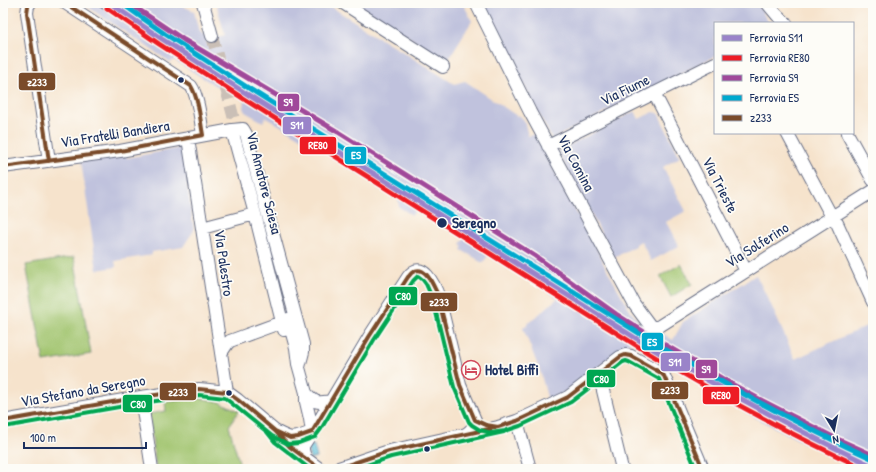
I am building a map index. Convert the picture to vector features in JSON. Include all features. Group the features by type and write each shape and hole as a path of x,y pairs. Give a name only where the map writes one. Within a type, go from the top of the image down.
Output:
{"street":[{"path":"30,3 27,13 48,161"},
{"path":"65,3 191,86 194,89 196,96 203,135"},
{"path":"196,3 208,33 203,3"},
{"path":"343,3 443,67"},
{"name":"Via Comina","path":"476,3 548,146 634,304 650,327 658,327"},
{"path":"767,3 785,22"},
{"name":"Via Fiume","path":"548,146 714,63"},
{"name":"Via Trieste","path":"654,93 746,271"},
{"name":"Via Amatore Sciesa","path":"300,369 292,360 255,214 236,134 243,129 246,134 303,344 300,369 306,393 306,402 312,432"},
{"name":"Via Fratelli Bandiera","path":"3,167 120,151 203,135 236,134"},
{"path":"788,134 832,217 837,223 873,302"},
{"path":"848,134 873,180"},
{"name":"Via Palestro","path":"188,138 227,392"},
{"name":"Via Solferino","path":"658,327 873,192"},
{"path":"202,228 255,214"},
{"path":"305,458 303,454 304,446 369,337 410,274 419,270 429,277 435,287 460,385 475,420 473,428 466,434"},
{"path":"221,354 230,342 282,322"},
{"path":"336,469 389,451 498,427 518,421 564,399 620,357 631,356 664,376 703,469"},
{"path":"599,374 622,469"},
{"name":"Via Stefano da Seregno","path":"3,421 142,397 199,389 227,392"},
{"path":"227,392 282,435 290,438 312,432"},
{"path":"306,393 317,402 332,401"},
{"path":"142,397 152,469"},
{"path":"475,420 487,426 498,427"},
{"path":"518,421 530,469"},
{"path":"275,431 305,458 320,469"}],"shaded area":[{"path":"82,3 175,3 194,11 199,32 208,39 225,35 216,3 325,3 454,84 465,81 517,116 519,115 524,120 528,136 535,134 590,238 591,237 602,261 631,312 639,321 658,336 662,333 673,340 683,322 756,275 795,359 873,323 873,469 859,469 808,445 721,400 682,373 630,342 579,382 562,394 548,401 540,371 523,328 558,298 488,255 483,263 477,260 461,250 463,246 460,244 464,238 448,227 449,225 434,216 433,218 417,208 412,215 399,207 398,198 266,117 263,122 245,112 243,108 244,100 221,86 219,88 174,60 170,62"},
{"path":"354,3 463,3 472,21 447,61"},
{"path":"482,3 757,3 768,22 714,22 714,57 552,139"},
{"path":"635,111 639,119 653,112 658,113 680,157 663,167 686,211 666,222 679,246 651,261 641,241 636,244 636,246 614,257 558,152"},
{"path":"180,148 184,150 189,184 187,185 194,230 183,247 152,252 152,255 115,261 116,267 97,270 81,161 126,154 127,158"}],"green space":[{"path":"74,257 91,354 44,362 26,265"},
{"path":"681,264 692,284 671,297 660,276"},
{"path":"199,398 220,402 239,411 229,426 241,469 156,469 149,414 166,411 165,402"}],"water":[{"path":"314,445 317,457 310,459 307,447"}],"tunnel":[{"path":"212,36 239,138"}],"railway":[{"path":"97,3 215,79"}],"rail line":[{"name":"S11","path":"110,3 162,39 247,94 653,349 762,410 873,466"},
{"name":"ES","path":"121,3 165,34 250,89 656,344 709,375 817,433 873,459"},
{"name":"S9","path":"129,3 184,40 338,132 535,256 616,314 660,342 759,399 833,437 873,455"},
{"name":"RE80","path":"107,8 159,44 244,99 650,354 703,385 810,443 865,469"}],"transit line":[{"name":"z233","path":"30,3 27,13 49,161"},
{"name":"z233","path":"65,3 191,86 198,103 203,135"},
{"name":"z233","path":"3,167 120,151 203,135"},
{"name":"z233","path":"3,421 141,397 199,389 227,392 275,431 290,438 312,432 369,337 408,277 412,272 417,270 428,276 437,293 460,385 475,420 486,425 498,427"},
{"name":"C80","path":"4,427 142,403 199,395 225,398 272,436 288,444 299,443 315,437 321,429 374,340 413,281 418,276 426,284 433,300 454,387 469,422 472,425 480,430 491,433 505,431 520,426 571,402 626,361 659,379 696,469"},
{"name":"z233","path":"336,469 389,451 498,427 517,421 568,397 620,357 625,355 631,356 664,376 703,469"},
{"name":"z233","path":"275,431 290,447 320,469"},
{"name":"C80","path":"267,432 275,442 310,469"},
{"name":"C80","path":"355,469 391,457 504,432"}],"place":[{"name":"Seregno","path":"442,223"},
{"name":"Hotel Biffi","path":"471,370"}]}
